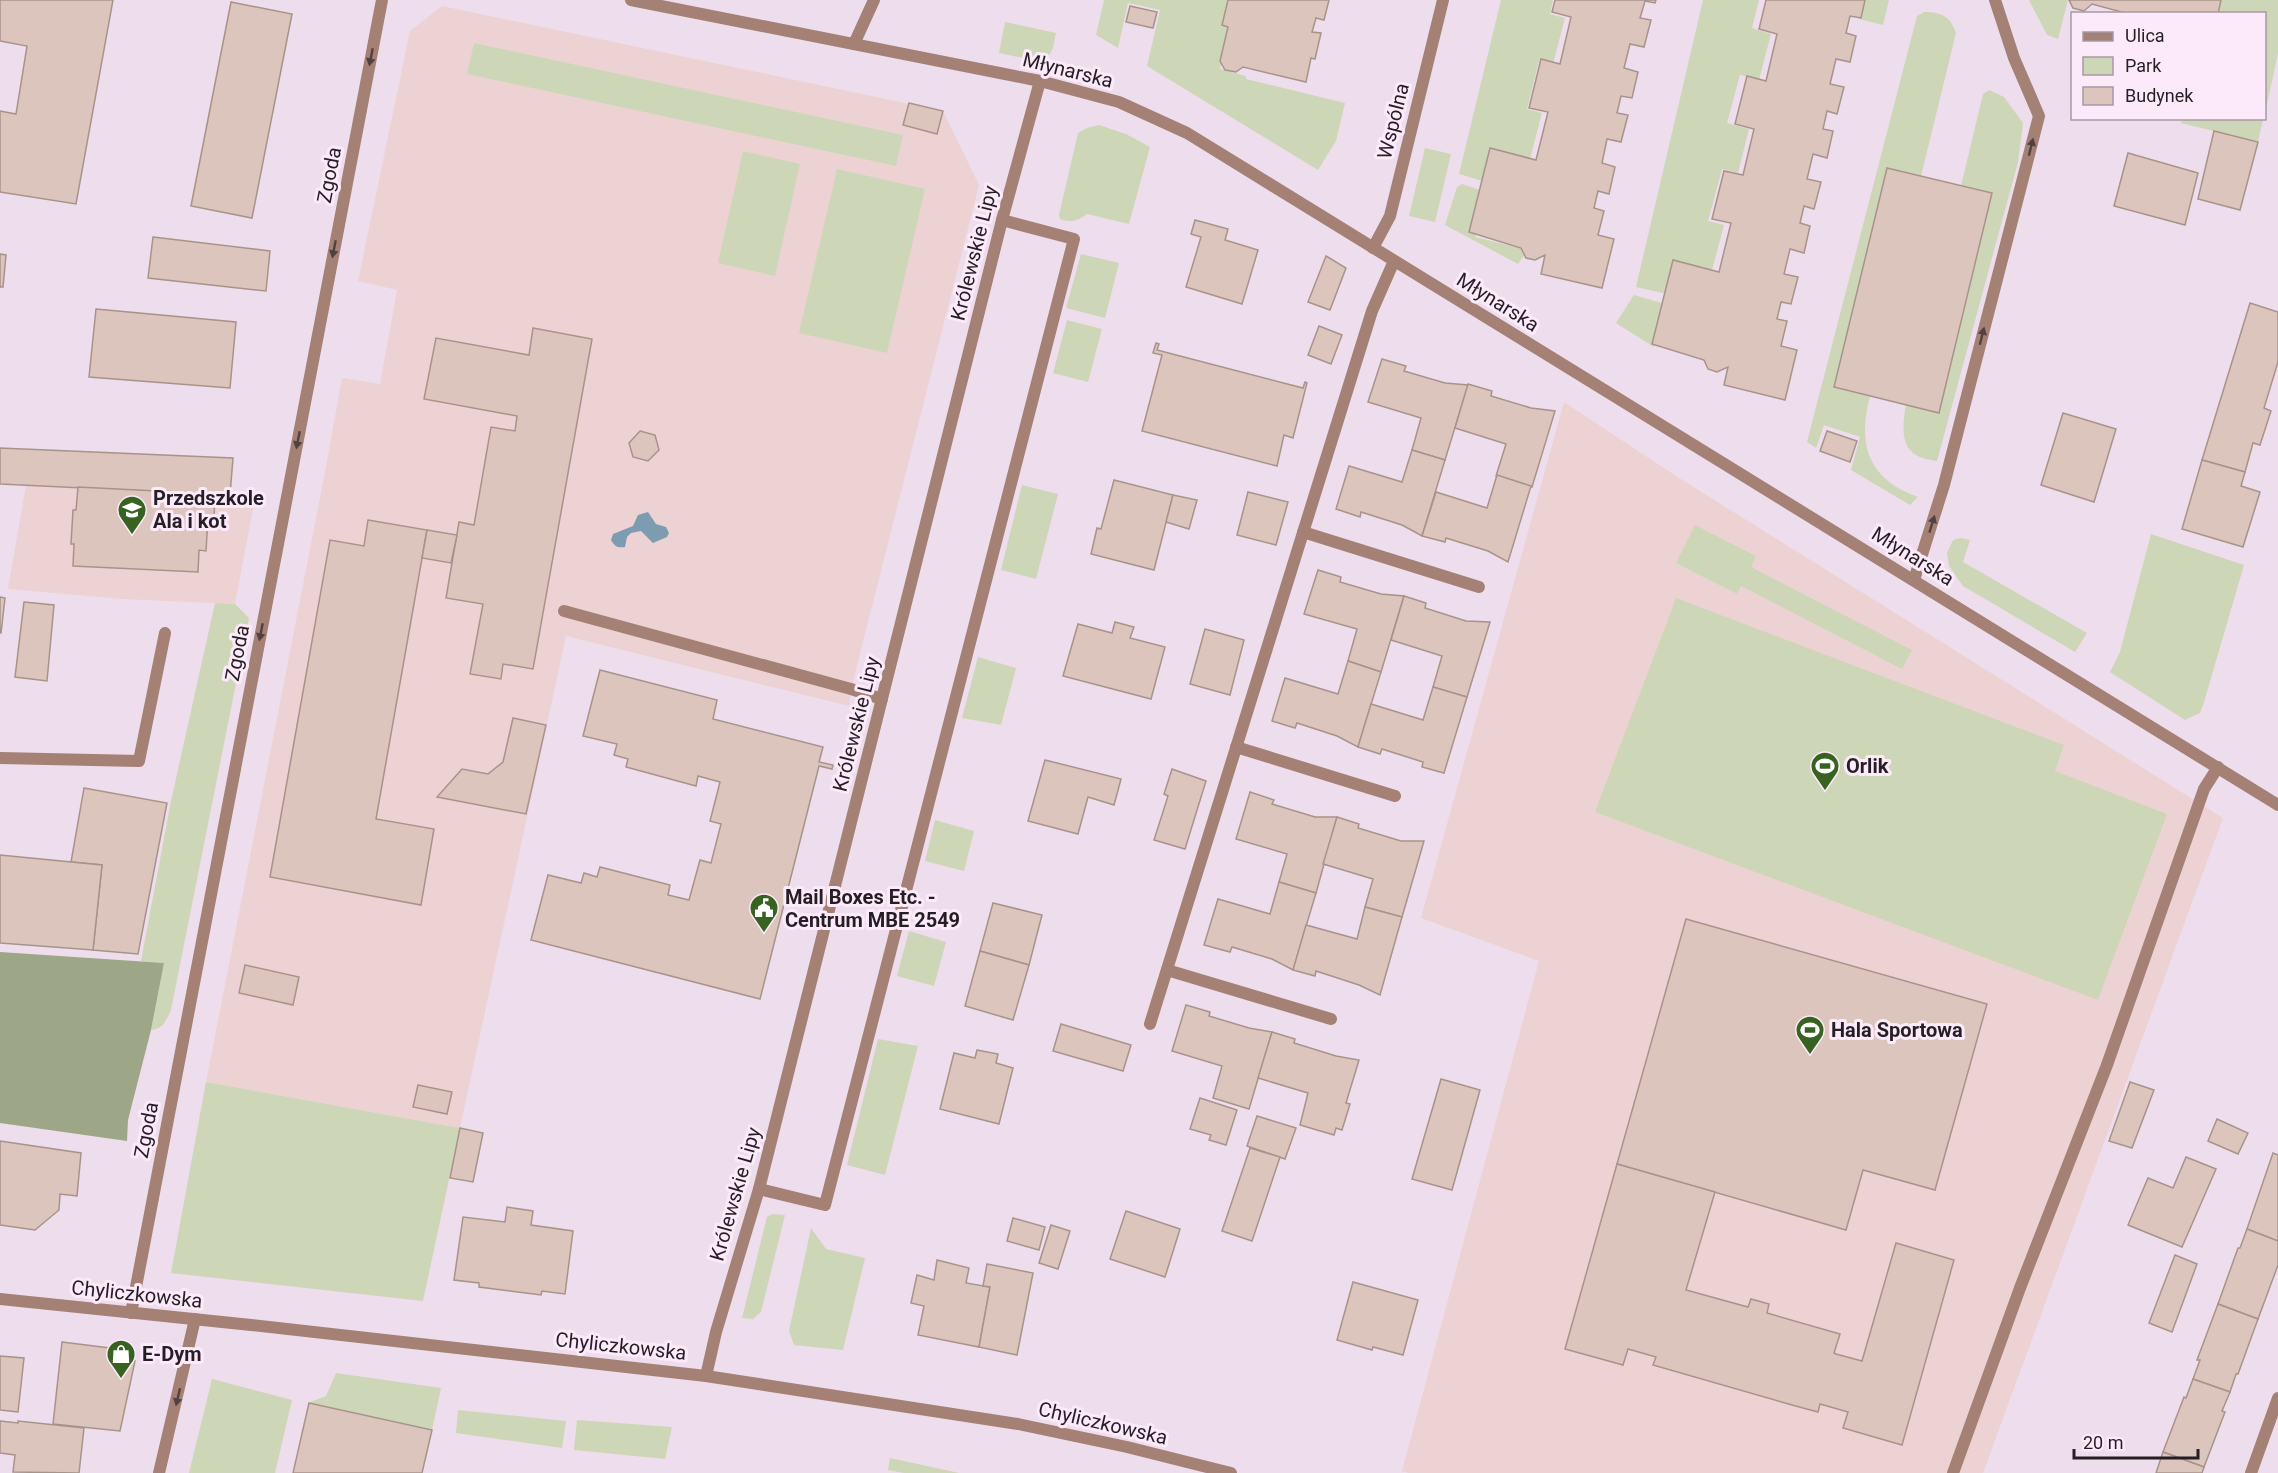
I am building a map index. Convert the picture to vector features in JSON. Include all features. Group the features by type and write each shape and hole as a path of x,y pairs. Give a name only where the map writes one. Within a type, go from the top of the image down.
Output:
{"street":[{"name":"Zgoda","path":"131,1313 382,0"},
{"name":"Młynarska","path":"632,0 1040,81 1119,102 1187,133 2278,805"},
{"path":"854,44 874,0"},
{"name":"Wspólna","path":"1373,248 1390,216 1443,0"},
{"path":"1914,580 1944,485 2039,116 2014,58 1995,0"},
{"name":"Królewskie Lipy","path":"706,1376 716,1332 759,1189 1002,220 1040,81"},
{"path":"759,1189 825,1204 1074,239 1002,220"},
{"path":"1150,1024 1372,310 1394,261"},
{"path":"1304,532 1479,587"},
{"path":"564,611 882,699"},
{"path":"0,758 139,761 165,633"},
{"path":"1236,747 1395,796"},
{"path":"1953,1473 2020,1288 2107,1065 2204,789 2218,767"},
{"path":"1167,970 1331,1019"},
{"name":"Chyliczkowska","path":"0,1299 706,1376 1018,1424 1231,1473"},
{"path":"159,1473 195,1319"},
{"path":"2251,1473 2278,1398"}],"shaded area":[{"path":"442,6 943,111 979,185 851,689 849,706 566,636 460,1128 206,1082 342,378 380,384 397,290 358,281 410,31"},
{"path":"1564,402 1676,476 2223,818 1983,1473 1409,1473 1402,1471 1539,961 1421,918"},
{"name":"Przedszkole Ala i kot","path":"26,485 255,498 235,604 123,599 8,589"}],"green space":[{"path":"1104,0 1229,0 1231,27 1220,69 1246,76 1246,79 1345,103 1336,141 1318,170 1147,66 1160,10 1128,3 1118,48 1096,35"},
{"path":"1501,0 1553,0 1550,14 1565,18 1553,64 1539,61 1527,109 1542,113 1530,159 1489,183 1459,174"},
{"path":"1703,0 1759,0 1752,28 1771,34 1759,80 1740,75 1727,123 1749,129 1738,173 1722,169 1708,221 1724,225 1712,270 1677,261 1667,294 1636,287"},
{"path":"1864,0 1889,0 1883,25 1859,19"},
{"path":"2029,0 2068,0 2058,39 2047,35"},
{"path":"2219,0 2278,0 2278,53 2266,108 2266,12 2216,12"},
{"path":"1924,12 1945,16 1956,33 1921,176 1887,169 1834,387 1870,396 1865,430 1870,458 1877,470 1888,481 1901,490 1918,497 1910,505 1851,470 1860,437 1824,425 1816,448 1807,442 1917,16"},
{"path":"1005,22 1056,33 1053,48 1047,59 1028,59 999,53"},
{"path":"474,43 903,135 896,166 467,74"},
{"path":"1989,90 2004,97 2023,123 2018,162 1937,461 1916,455 1910,449 1904,435 1904,415 1906,404 1939,412 1992,194 1961,186 1983,94"},
{"path":"2182,120 2263,120 2258,142 2181,123"},
{"path":"1099,125 1126,134 1150,147 1129,224 1087,214 1075,221 1060,219 1078,133"},
{"path":"1425,148 1451,154 1435,222 1409,216"},
{"path":"743,151 800,164 775,276 718,263"},
{"path":"837,169 925,189 887,353 799,333"},
{"path":"1462,184 1486,192 1475,237 1528,250 1518,264 1445,225 1457,187"},
{"path":"1081,254 1119,263 1105,318 1066,308"},
{"path":"1634,295 1665,304 1654,347 1616,323"},
{"path":"1067,320 1102,329 1088,382 1053,373"},
{"path":"1022,485 1058,494 1036,579 1001,570"},
{"path":"1695,525 1756,556 1751,567 1912,650 1902,669 1741,586 1737,594 1676,563"},
{"path":"2151,534 2244,565 2200,713 2185,720 2110,672 2120,652"},
{"path":"1961,538 1970,540 1963,562 2087,633 2075,652 1963,586 1949,566 1947,553 1953,540"},
{"name":"Orlik","path":"1676,598 2064,745 2055,771 2167,814 2098,1000 1595,812"},
{"path":"215,603 235,604 249,618 171,1010 161,1026 151,1030 164,963 141,961 171,801"},
{"path":"978,657 1016,668 1001,725 962,718"},
{"path":"935,820 974,831 964,871 925,861"},
{"path":"909,931 946,942 934,986 897,976"},
{"path":"0,952 164,963 151,1030 128,1120 127,1141 0,1123"},
{"path":"878,1039 918,1046 885,1175 847,1165"},
{"path":"206,1082 460,1128 423,1301 171,1273"},
{"path":"772,1214 785,1215 761,1312 753,1319 742,1318 767,1217"},
{"path":"811,1228 826,1249 865,1258 843,1350 794,1345 789,1331"},
{"path":"336,1373 441,1388 432,1430 308,1403 326,1396"},
{"path":"212,1379 292,1400 275,1473 189,1473"},
{"path":"458,1410 566,1421 562,1448 456,1433"},
{"path":"577,1420 672,1427 665,1459 574,1450"},
{"path":"890,1458 959,1473 904,1473 888,1470"}],"water":[{"path":"648,512 656,524 666,527 669,533 667,537 653,543 641,531 631,533 627,537 625,547 614,544 611,540 613,534 633,526 638,515"}],"building":[{"path":"0,0 113,0 76,204 0,192 0,111 16,114 27,46 0,41"},
{"path":"1228,0 1329,0 1324,20 1316,18 1312,32 1321,33 1315,59 1311,58 1306,82 1243,67 1236,72 1225,70 1220,61 1228,27 1222,25"},
{"path":"1555,0 1656,0 1655,3 1645,1 1640,18 1651,20 1644,47 1630,44 1624,68 1638,72 1632,98 1621,96 1617,113 1628,115 1621,142 1607,139 1602,163 1615,167 1609,194 1598,191 1594,208 1604,211 1598,235 1614,239 1602,288 1541,274 1545,255 1535,260 1526,258 1521,248 1469,232 1490,148 1536,160 1548,112 1529,108 1541,59 1560,64 1571,17 1552,12"},
{"path":"1766,0 1865,0 1861,18 1850,16 1846,33 1856,36 1850,62 1836,59 1830,84 1844,87 1837,114 1827,111 1823,129 1833,131 1827,158 1813,154 1807,179 1821,182 1814,209 1804,206 1800,223 1810,226 1804,253 1790,249 1784,274 1798,277 1791,304 1781,302 1777,319 1787,321 1781,346 1797,350 1785,400 1724,385 1728,367 1717,372 1708,369 1704,360 1652,344 1673,260 1719,272 1731,223 1712,219 1724,171 1743,175 1754,129 1735,124 1747,76 1766,81 1777,34 1759,29"},
{"path":"2069,0 2221,0 2218,12 2122,12 2092,4 2084,11 2073,8"},
{"path":"231,2 292,14 252,218 191,206"},
{"path":"1130,6 1157,12 1153,28 1126,22"},
{"path":"909,103 943,111 937,134 903,125"},
{"path":"2214,131 2258,142 2240,210 2198,199"},
{"path":"2128,153 2198,173 2185,225 2114,206"},
{"path":"1887,168 1992,193 1939,413 1834,387"},
{"path":"1195,220 1228,229 1225,240 1258,250 1242,304 1186,287 1201,237 1191,234"},
{"path":"153,237 270,251 266,291 148,278"},
{"path":"0,254 6,255 3,287 0,287"},
{"path":"1326,256 1346,268 1330,310 1308,302"},
{"path":"2250,303 2278,312 2278,362 2264,408 2271,411 2260,445 2253,443 2245,472 2202,460"},
{"path":"96,309 236,322 230,388 89,377"},
{"path":"1319,326 1342,335 1331,364 1308,355"},
{"path":"533,328 592,339 533,669 503,664 501,679 470,674 483,604 446,598 459,522 474,525 491,427 515,431 517,416 424,399 436,338 529,355"},
{"path":"1156,343 1159,344 1157,350 1303,388 1305,382 1307,383 1293,438 1284,435 1277,466 1142,431 1162,355 1153,353"},
{"path":"1382,359 1406,366 1404,371 1445,383 1468,385 1445,460 1412,450 1421,418 1368,402"},
{"path":"1468,384 1492,391 1491,396 1531,408 1555,411 1532,487 1496,476 1506,444 1455,428"},
{"path":"2063,413 2116,429 2094,502 2041,485"},
{"path":"640,431 655,435 659,450 648,461 633,457 629,443"},
{"path":"1827,431 1857,441 1850,462 1820,451"},
{"path":"0,448 233,458 230,495 0,484"},
{"path":"1412,450 1445,460 1422,536 1402,525 1361,512 1360,517 1336,509 1349,466 1402,482"},
{"path":"2202,460 2245,472 2241,486 2260,492 2243,547 2182,529"},
{"path":"1497,475 1531,486 1508,562 1488,551 1446,538 1445,542 1422,536 1436,492 1487,508"},
{"path":"1114,480 1173,495 1154,570 1091,554 1097,528 1101,529"},
{"path":"78,487 215,494 214,518 208,518 206,551 199,550 198,572 73,566 74,544 71,544 73,510 76,510"},
{"path":"1248,492 1288,502 1276,545 1237,535"},
{"path":"1173,495 1197,500 1189,529 1166,522"},
{"path":"368,520 427,530 376,819 434,829 421,905 270,877 330,540 364,546"},
{"path":"427,530 457,535 451,563 422,558"},
{"path":"1318,570 1341,577 1340,582 1381,594 1404,596 1381,672 1348,661 1357,629 1304,614"},
{"path":"1404,596 1426,603 1425,608 1466,621 1490,622 1467,697 1433,687 1442,656 1391,640"},
{"path":"0,597 5,598 1,633 0,633"},
{"path":"24,602 54,605 47,681 15,677"},
{"path":"1115,622 1134,627 1130,638 1165,647 1151,699 1063,676 1078,624 1112,633"},
{"path":"1205,629 1244,640 1230,695 1190,684"},
{"path":"1348,661 1381,672 1358,747 1337,736 1297,723 1295,728 1272,721 1285,678 1338,694"},
{"path":"600,670 717,700 713,719 823,747 819,762 833,765 832,769 819,766 760,999 531,940 548,875 581,883 584,873 597,877 600,867 670,885 668,895 689,900 700,860 711,863 721,824 710,821 720,782 698,776 696,786 626,767 628,759 614,755 617,744 583,736"},
{"path":"1433,687 1467,697 1444,773 1422,767 1423,762 1382,749 1380,754 1358,747 1371,704 1423,720"},
{"path":"513,718 546,725 526,814 437,797 462,769 488,774 503,762"},
{"path":"1045,760 1121,779 1114,805 1088,797 1078,834 1028,821"},
{"path":"1172,769 1206,781 1185,849 1154,840 1168,796 1164,794"},
{"path":"84,788 167,803 138,954 93,950 102,865 71,862"},
{"path":"1250,792 1274,800 1272,804 1315,817 1337,817 1316,893 1279,882 1287,854 1236,839"},
{"path":"1337,817 1359,824 1358,828 1401,841 1424,841 1402,917 1365,907 1373,879 1323,864"},
{"path":"0,855 102,865 93,950 0,943"},
{"path":"1279,882 1316,893 1293,970 1272,959 1232,947 1230,952 1204,945 1218,899 1270,914"},
{"path":"993,903 1042,915 1029,965 980,951"},
{"path":"1365,907 1402,917 1380,995 1359,985 1316,971 1315,976 1293,970 1306,925 1357,939"},
{"name":"Hala Sportowa","path":"1686,919 1987,1004 1935,1190 1863,1170 1846,1230 1617,1164"},
{"path":"980,951 1029,965 1013,1020 965,1006"},
{"path":"245,965 299,977 293,1005 239,993"},
{"path":"1186,1005 1210,1012 1209,1016 1272,1032 1249,1109 1213,1098 1222,1066 1172,1051"},
{"path":"1061,1024 1131,1045 1123,1071 1053,1051"},
{"path":"1272,1032 1295,1039 1294,1043 1336,1056 1359,1060 1346,1103 1350,1104 1342,1130 1336,1128 1334,1135 1300,1125 1308,1093 1258,1078"},
{"path":"977,1050 998,1054 996,1063 1013,1068 999,1124 940,1109 954,1053 975,1058"},
{"path":"1441,1079 1480,1090 1452,1190 1412,1179"},
{"path":"2130,1082 2154,1090 2132,1148 2109,1141"},
{"path":"418,1085 452,1092 447,1114 413,1107"},
{"path":"1200,1098 1237,1110 1226,1145 1209,1140 1211,1135 1190,1129"},
{"path":"1257,1116 1296,1128 1285,1159 1247,1146"},
{"path":"2217,1119 2248,1133 2238,1154 2208,1141"},
{"path":"460,1128 483,1133 473,1182 450,1178"},
{"path":"0,1141 81,1153 77,1196 60,1194 59,1210 35,1230 0,1225"},
{"path":"1250,1148 1280,1157 1252,1241 1222,1231"},
{"path":"2273,1153 2278,1155 2278,1241 2247,1229"},
{"path":"2186,1157 2216,1169 2182,1247 2128,1225 2148,1178 2173,1188"},
{"path":"1617,1164 1715,1192 1686,1290 1748,1307 1751,1299 1769,1304 1767,1313 1840,1334 1834,1353 1836,1354 1862,1361 1896,1243 1954,1260 1902,1445 1843,1428 1848,1412 1820,1404 1818,1412 1792,1405 1653,1365 1656,1357 1628,1349 1623,1365 1565,1349"},
{"path":"507,1207 533,1211 531,1225 573,1231 565,1294 542,1291 541,1295 479,1287 479,1283 454,1280 463,1217 505,1222"},
{"path":"1126,1211 1180,1229 1165,1277 1110,1259"},
{"path":"1013,1218 1045,1227 1039,1250 1007,1241"},
{"path":"1051,1225 1070,1231 1058,1269 1039,1263"},
{"path":"2247,1229 2278,1241 2278,1265 2258,1319 2218,1304"},
{"path":"2175,1255 2197,1264 2172,1332 2149,1323"},
{"path":"937,1260 969,1268 966,1283 990,1287 979,1347 918,1335 924,1306 911,1303 917,1275 934,1280"},
{"path":"987,1264 1033,1273 1017,1355 979,1347 990,1287 983,1286"},
{"path":"1353,1282 1418,1300 1403,1355 1373,1347 1372,1350 1337,1340"},
{"path":"2218,1304 2258,1319 2230,1392 2193,1379 2200,1360 2197,1360"},
{"path":"62,1342 126,1350 135,1361 120,1431 53,1424"},
{"path":"0,1356 24,1358 18,1412 0,1410"},
{"path":"2193,1379 2230,1392 2222,1411 2225,1412 2204,1467 2163,1452"},
{"path":"309,1403 432,1430 422,1473 293,1473"},
{"path":"0,1421 84,1428 79,1473 13,1472 15,1455 0,1453"},
{"path":"2163,1452 2204,1467 2202,1473 2156,1473"}],"place":[{"name":"Przedszkole Ala i kot","path":"132,536"},
{"name":"Orlik","path":"1825,792"},
{"name":"Mail Boxes Etc. - Centrum MBE 2549","path":"764,934"},
{"name":"Hala Sportowa","path":"1810,1056"},
{"name":"E-Dym","path":"121,1380"}]}
